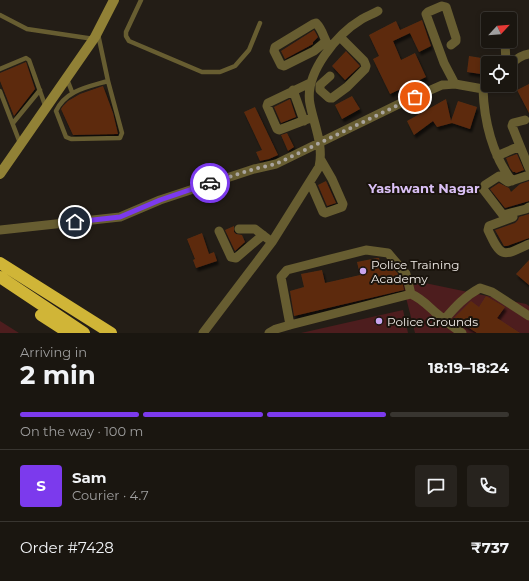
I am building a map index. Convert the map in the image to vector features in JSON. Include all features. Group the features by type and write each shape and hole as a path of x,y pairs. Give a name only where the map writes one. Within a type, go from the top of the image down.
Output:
{"highway":[{"path":"0,263 111,333"},
{"path":"0,277 84,333"},
{"path":"0,287 69,333"}],"street":[{"path":"0,174 96,36 114,0"},
{"path":"452,45 456,41 456,38 446,7 442,6 428,12 426,14 444,63 455,84"},
{"path":"203,333 272,242 310,182 321,160 320,143 309,98 310,84 327,45 322,29 316,23 313,24 275,47 274,51 281,65 284,66 327,45 340,37 361,19 378,11"},
{"path":"330,76 320,85 320,90 328,98 334,97 347,88 365,69 366,66 364,61 340,37"},
{"path":"517,59 525,54 529,54"},
{"path":"310,84 268,102 267,106 277,129 279,130 313,117"},
{"path":"0,230 120,217 160,200 254,169 276,164 401,103 442,85 455,84 481,87"},
{"path":"293,90 304,121"},
{"path":"485,92 483,104 487,124 497,156 512,181"},
{"path":"310,106 324,95"},
{"path":"525,120 513,123 512,126 529,168"},
{"path":"497,156 520,146"},
{"path":"310,182 323,212 325,213 342,207 343,204 332,178 321,160"},
{"path":"502,166 500,176 483,189 502,213 506,214 529,207"},
{"path":"500,176 507,182 529,176"},
{"path":"529,210 490,226 488,230 497,248 504,253 511,253 529,244"},
{"path":"239,229 255,229 272,242"},
{"path":"219,231 231,257 236,258 263,235"},
{"path":"290,325 281,277 287,270 366,250 388,253 406,274 411,294"},
{"path":"444,320 458,304 471,293 480,288 492,292 529,316"},
{"path":"269,333 276,329 290,325 411,294 417,296 444,320 462,333"}],"lane":[{"path":"141,0 126,32 126,36 129,41 202,72 220,72 235,66 249,50 260,23"},
{"path":"0,15 27,29 96,36 122,133 120,138 71,139 66,136 56,111 60,104 72,92 108,81"},
{"path":"0,69 26,58 30,60 46,108"},
{"path":"67,78 72,92"},
{"path":"12,123 40,90"},
{"path":"0,91 21,145"}],"shaded area":[{"path":"401,278 526,304 529,306 529,333 415,333"},
{"name":"Police Grounds","path":"403,310 408,333 301,333"},
{"path":"0,321 19,333 0,333"}],"building":[{"path":"422,20 431,46 419,52 410,33 393,41 401,60 415,53 426,77 390,94 373,59 379,56 369,35 396,21 400,30"},
{"path":"314,30 318,37 313,44 285,59 281,51"},
{"path":"346,51 360,66 345,80 332,66"},
{"path":"469,56 481,58 481,74 467,72"},
{"path":"26,62 35,89 14,116 0,81 0,73"},
{"path":"529,84 529,113 517,90"},
{"path":"103,86 113,113 118,134 73,135 61,109 68,101 80,94"},
{"path":"352,96 360,109 342,119 335,105"},
{"path":"290,99 296,117 281,123 274,107"},
{"path":"446,99 451,121 458,101 477,107 470,129 452,123 437,127 433,121 414,135 407,121"},
{"path":"255,107 278,155 260,161 256,152 262,150 244,112"},
{"path":"287,133 294,147 288,151 281,135"},
{"path":"517,154 524,170 516,173 510,168 506,158"},
{"path":"326,181 336,203 327,206 318,185"},
{"path":"529,181 529,201 505,208 490,189 499,183 509,188 511,192 520,184"},
{"path":"529,214 529,238 504,246 495,230 515,223 519,217"},
{"path":"234,226 234,232 242,235 245,242 235,251 225,230"},
{"path":"202,233 209,254 214,252 217,261 196,268 193,260 195,259 187,239"},
{"path":"379,258 382,270 393,268 401,277 404,290 294,316 290,291 304,287 301,274 322,270 325,283 360,275 357,262"},
{"path":"529,260 529,285 516,274"},
{"path":"486,296 505,307 497,318 520,333 477,333 454,318 471,301 479,307"}],"way so far":[{"path":"210,183 254,169 276,164 415,97"}],"place":[{"name":"Police Training Academy","path":"363,271"},
{"name":"Police Grounds","path":"379,321"}],"district":[{"name":"Yashwant Nagar","path":"424,188"}],"route":[{"path":"75,222 120,217 160,200 210,183"}]}
